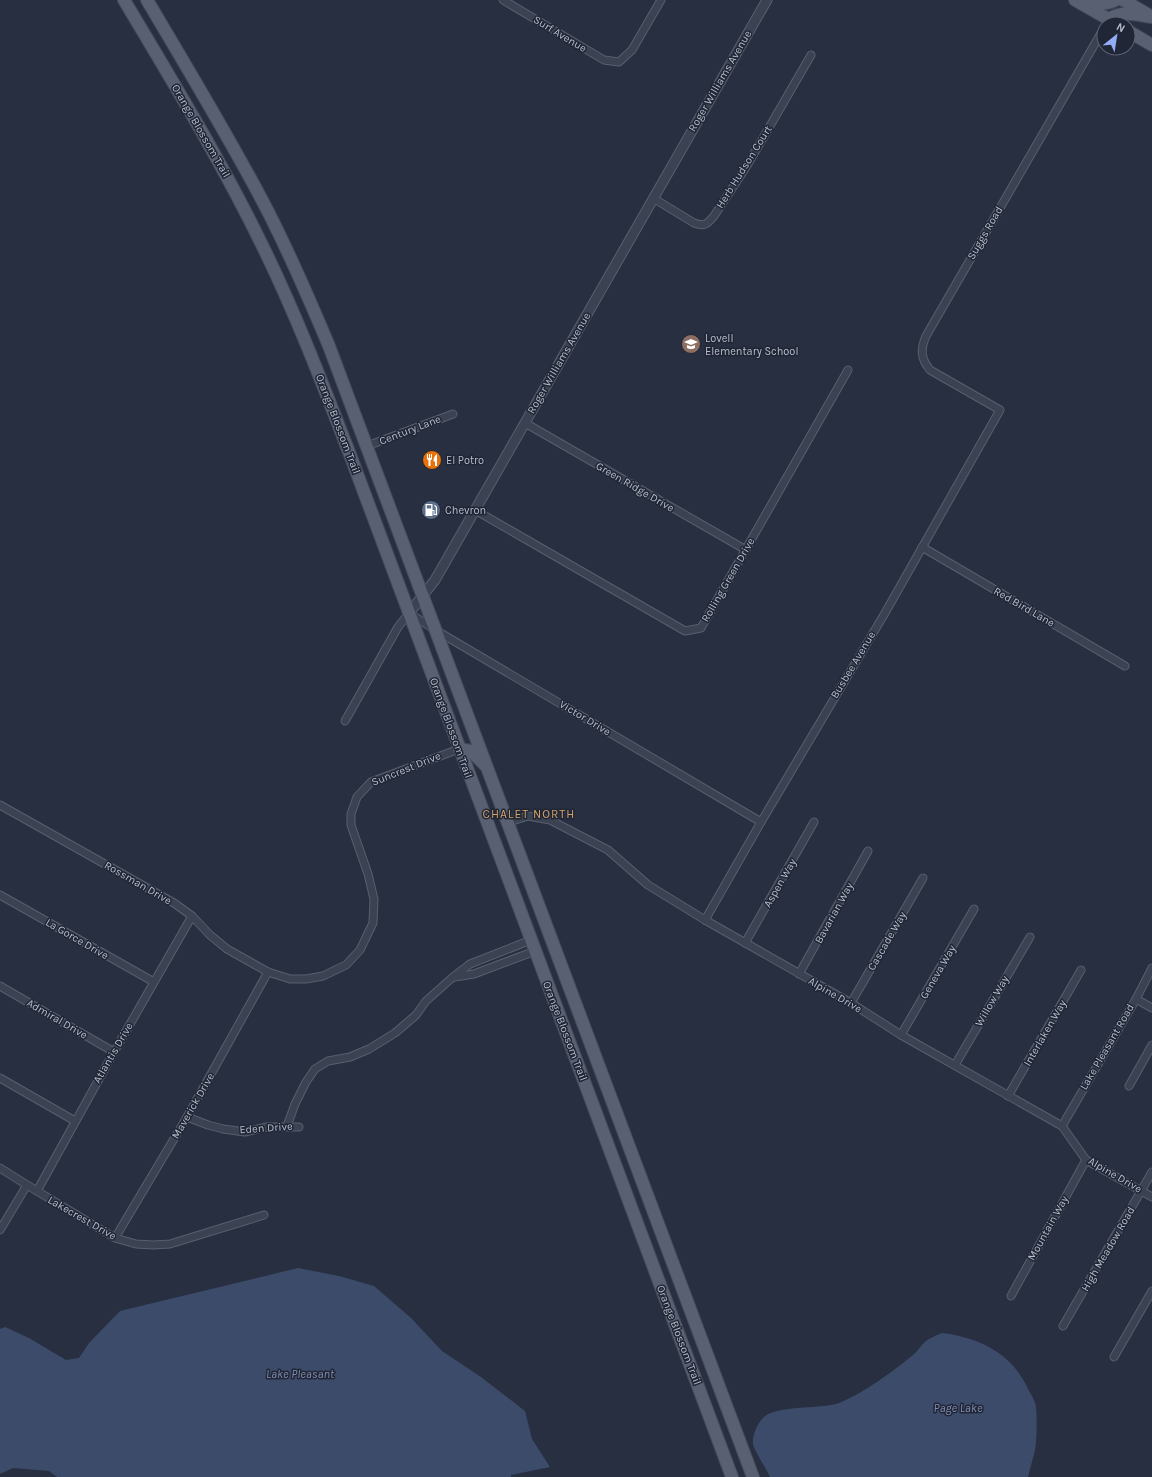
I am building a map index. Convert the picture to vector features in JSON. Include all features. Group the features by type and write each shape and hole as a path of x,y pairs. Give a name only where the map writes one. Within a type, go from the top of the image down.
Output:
{"main road":[{"name":"Orange Blossom Trail","path":"124,0 202,132 245,212 284,290 349,452 732,1477"},
{"name":"Orange Blossom Trail","path":"147,0 262,201 301,281 329,346 509,822 612,1102 753,1477"},
{"path":"1075,0 1098,16"},
{"path":"1084,0 1103,3 1110,3 1116,0"},
{"path":"1123,0 1152,17"},
{"path":"1115,16 1122,13 1152,17"},
{"path":"142,31 158,20"},
{"path":"1136,35 1152,44"},
{"path":"202,132 218,122"},
{"path":"284,290 301,281"},
{"path":"349,452 367,446"},
{"path":"459,748 471,751 488,769"},
{"path":"594,1108 612,1102"}],"street":[{"name":"Surf Avenue","path":"503,0 604,60 619,62 632,50 661,0"},
{"name":"Roger Williams Avenue","path":"345,721 398,627 435,580 652,198 767,0"},
{"name":"Suggs Road","path":"1000,410 930,370 924,363 922,344 1096,46"},
{"name":"Herb Hudson Court","path":"652,198 694,223 701,225 707,224 714,216 748,164 811,55"},
{"name":"Rolling Green Drive","path":"475,510 684,631 701,628 848,370"},
{"name":"Busbee Avenue","path":"705,920 761,822 885,613 1000,410"},
{"name":"Century Lane","path":"367,446 453,414"},
{"name":"Green Ridge Drive","path":"525,423 746,550"},
{"name":"Red Bird Lane","path":"922,547 1125,666"},
{"name":"Victor Drive","path":"409,613 761,822"},
{"name":"Suncrest Drive","path":"268,972 290,979 323,976 346,965 360,950 373,924 374,899 368,874 351,825 351,814 354,802 360,793 371,782 459,748"},
{"name":"Rossman Drive","path":"0,805 174,903 192,916 210,935 227,949 268,972"},
{"name":"Alpine Drive","path":"509,822 528,816 550,820 608,850 648,885 705,920 851,1004 901,1035 1062,1126 1086,1160 1152,1197"},
{"name":"Aspen Way","path":"745,943 814,822"},
{"name":"Bavarian Way","path":"799,974 868,851"},
{"name":"Cascade Way","path":"851,1004 923,878"},
{"name":"La Gorce Drive","path":"0,895 154,982"},
{"name":"Geneva Way","path":"901,1035 974,909"},
{"name":"Atlantis Drive","path":"36,1191 192,916"},
{"name":"Willow Way","path":"955,1065 1030,937"},
{"path":"287,1126 295,1104 306,1082 315,1070 328,1061 350,1057 395,1033 416,1015 426,1001 452,977 470,964 533,945"},
{"path":"452,977 474,974 533,945"},
{"name":"Lake Pleasant Road","path":"1062,1126 1136,1000 1152,968"},
{"name":"Interlaken Way","path":"1008,1096 1081,970"},
{"name":"Maverick Drive","path":"115,1238 187,1117 268,972"},
{"name":"Admiral Drive","path":"0,986 114,1052"},
{"path":"1136,1000 1152,1008"},
{"path":"1129,1086 1152,1045"},
{"path":"0,1078 75,1121"},
{"name":"Eden Drive","path":"187,1117 223,1129 245,1132 267,1127 299,1126"},
{"name":"Mountain Way","path":"1011,1296 1086,1160"},
{"name":"Lakecrest Drive","path":"0,1168 26,1186 115,1238 136,1244 170,1244 264,1215"},
{"name":"High Meadow Road","path":"1064,1326 1152,1172"},
{"path":"1,1225 26,1186"},
{"path":"1114,1357 1152,1291"}],"water":[{"name":"Lake Pleasant","path":"298,1268 339,1276 374,1286 411,1318 442,1351 481,1377 525,1411 532,1439 550,1467 511,1475 511,1477 57,1477 49,1471 13,1468 0,1474 0,1329 5,1327 29,1338 66,1360 79,1358 89,1343 120,1311"},
{"name":"Page Lake","path":"942,1333 970,1339 994,1350 1014,1367 1022,1378 1035,1401 1036,1406 1036,1446 1028,1477 770,1477 753,1444 755,1431 762,1419 768,1414 776,1411 831,1405 848,1399 887,1375 913,1355 926,1341"}],"place":[{"name":"Lovell Elementary School","path":"691,344"},
{"name":"El Potro","path":"432,460"},
{"name":"Chevron","path":"431,510"}],"district":[{"name":"CHALET NORTH","path":"529,814"}]}
